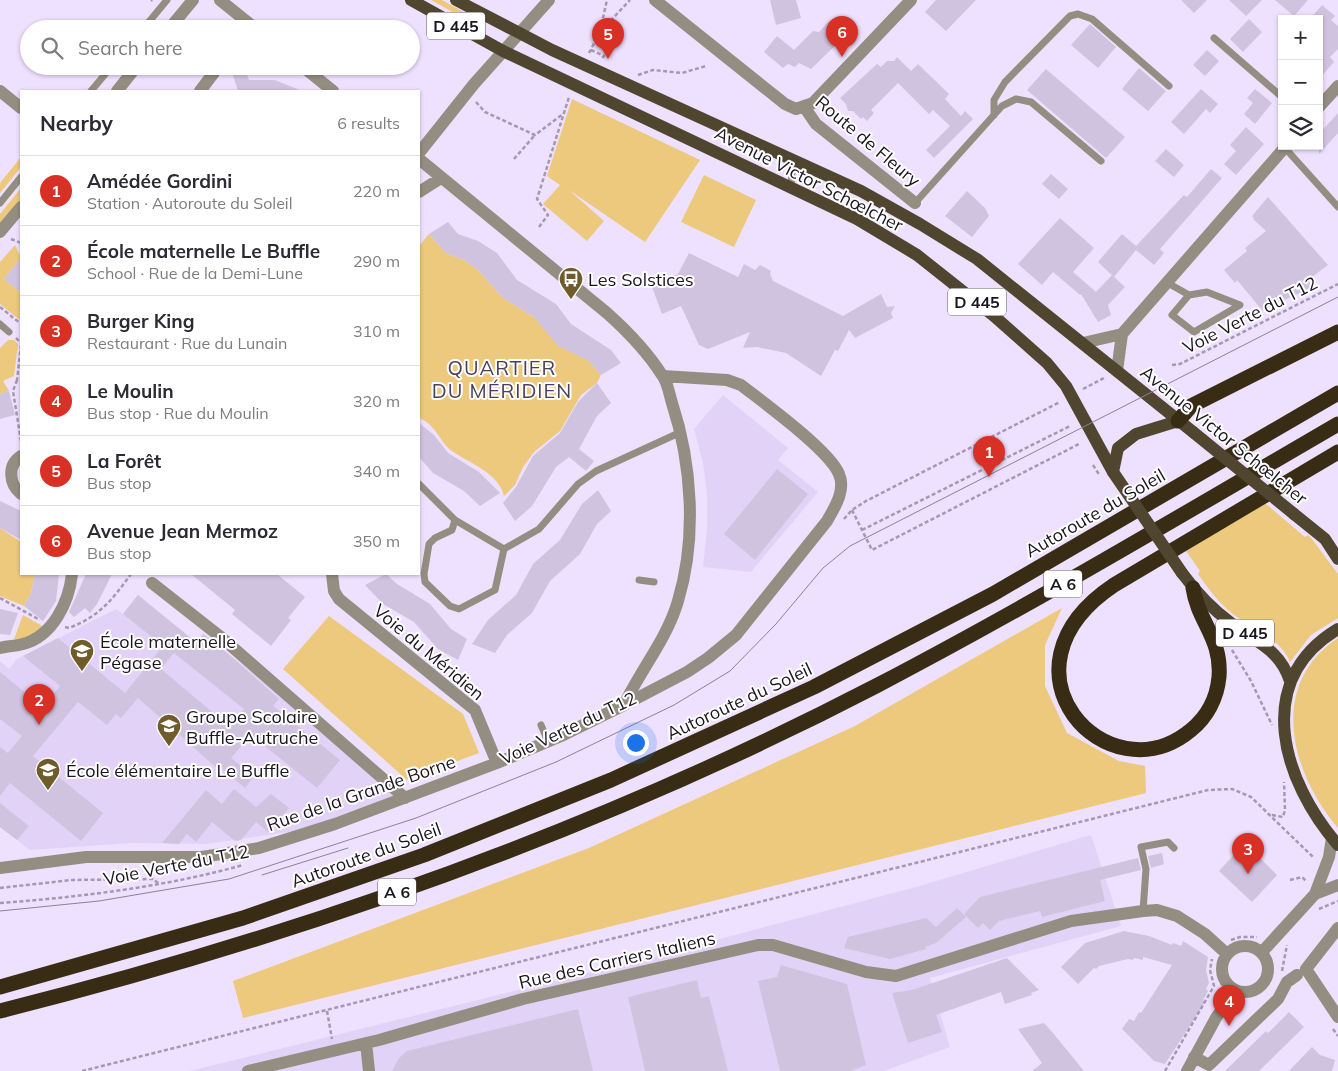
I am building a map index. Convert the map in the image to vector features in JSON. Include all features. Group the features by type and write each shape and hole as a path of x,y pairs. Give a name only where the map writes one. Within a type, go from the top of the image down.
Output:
{"highway":[{"path":"1178,421 1191,406 1338,332"},
{"name":"Autoroute du Soleil","path":"0,987 243,918 424,855 612,780 814,688 984,598 1338,393"},
{"name":"A 6","path":"0,1011 171,966 315,921 501,854 619,806 882,683 1002,619 1338,424"},
{"path":"1193,588 1195,604 1213,636 1219,659 1217,690 1206,714 1179,739 1149,748 1119,746 1092,733 1069,710 1058,674 1059,659 1064,640 1083,610 1114,585 1338,452"}],"main road":[{"name":"Avenue Victor Schœlcher","path":"411,0 502,51 791,186 886,234 943,274 1047,362 1071,396 1113,472 1193,588 1231,624 1278,656 1290,681"},
{"name":"Avenue Victor Schœlcher","path":"456,0 519,33 861,191 977,259 1325,539 1338,559"},
{"path":"1113,472 1118,448 1136,434 1178,421"},
{"path":"1335,842 1302,791 1291,760 1283,714 1290,681 1309,652 1338,629"}],"street":[{"path":"176,20 193,0"},
{"path":"220,0 245,20"},
{"path":"420,153 502,51 549,0"},
{"name":"Route de Fleury","path":"656,0 784,104 796,109 805,108 816,124 915,203"},
{"path":"805,108 813,103 911,0"},
{"path":"118,90 130,75"},
{"path":"201,90 212,75"},
{"path":"314,75 333,90"},
{"path":"1321,105 1338,86"},
{"path":"0,91 20,107"},
{"path":"1118,371 1122,334 1282,150"},
{"path":"420,160 607,313 629,333 663,376 682,432 691,494 686,562 678,601 656,652 631,689 624,705"},
{"path":"420,191 441,178"},
{"path":"0,232 20,208"},
{"path":"1083,343 1122,334"},
{"path":"663,376 727,380 741,385 819,449 839,474 838,501"},
{"path":"20,457 13,464 11,472 14,487 20,493"},
{"name":"Rue de la Grande Borne","path":"0,868 86,857 202,857 260,848 335,824 405,798 548,741 688,672 708,658 742,628 827,521 838,501"},
{"path":"0,648 24,644 38,638 51,625 66,601 72,575"},
{"name":"Voie du Méridien","path":"332,575 334,590 340,599 475,710 496,763"},
{"path":"152,583 222,638 405,798"},
{"path":"1262,952 1313,890 1335,842"},
{"path":"1313,890 1338,885"},
{"name":"Rue des Carriers Italiens","path":"248,1071 366,1043 523,999 758,945 773,945 866,972 896,976 1071,921 1157,910 1177,916 1223,950"},
{"path":"1194,1057 1209,1065 1278,999 1287,982 1302,972 1338,928"},
{"path":"1248,945 1262,952 1269,966 1265,981 1253,991 1238,991 1226,982 1222,968 1223,950 1248,945"},
{"path":"1302,972 1338,1017"},
{"path":"1187,1071 1217,1016 1238,991"},
{"path":"366,1043 368,1071"}],"lane":[{"path":"150,20 167,0"},
{"path":"994,115 994,100 1005,82 1070,16 1078,14 1092,19 1169,86"},
{"path":"1214,38 1278,94"},
{"path":"93,90 105,75"},
{"path":"915,203 994,115 1009,101 1024,99 1031,102 1101,161"},
{"path":"1288,150 1338,207"},
{"path":"791,186 792,159"},
{"path":"0,203 20,178"},
{"path":"1166,282 1189,295 1207,292 1240,305 1194,332 1172,314 1189,295"},
{"path":"0,324 10,332"},
{"path":"455,520 452,530 435,538 429,544 424,574 425,582 450,606 463,608 495,590 504,549 540,529 578,484 596,471 682,432"},
{"path":"420,485 455,520 504,549"},
{"path":"639,580 654,582"},
{"path":"541,725 548,741"},
{"path":"1143,911 1146,869 1141,847 1168,842 1174,848"}],"path":[{"path":"602,60 604,56 590,52 600,32 607,0"},
{"path":"600,32 630,0"},
{"path":"637,76 642,72 654,70 682,73 706,66"},
{"path":"539,227 548,214 537,199 570,96"},
{"path":"476,102 485,112 535,135"},
{"path":"514,159 535,135 564,113"},
{"name":"Voie Verte du T12","path":"1172,365 1180,364 1338,284"},
{"path":"0,308 20,323"},
{"path":"20,354 17,380 13,391 20,435"},
{"path":"840,525 852,510 1118,371"},
{"path":"862,530 1070,426"},
{"path":"838,501 847,504 852,510 872,550 1079,444"},
{"path":"0,598 51,625 69,628 97,614 114,598 130,575"},
{"path":"1231,648 1251,681 1273,728"},
{"path":"1271,814 1283,817 1285,810 1284,780 1288,788"},
{"path":"82,1071 1208,790 1222,788 1240,791 1271,814 1319,863"},
{"name":"Voie Verte du T12","path":"0,903 88,895 158,883 244,864"},
{"path":"1290,880 1302,877 1313,890"},
{"path":"0,888 104,878 153,879 158,883"},
{"path":"1318,910 1338,901"},
{"path":"1165,1071 1211,996 1214,986 1210,970 1212,958 1223,950 1225,939 1229,941 1240,937 1261,935"},
{"path":"1280,977 1288,942"},
{"path":"327,1011 334,1050"}],"shaded area":[{"path":"431,0 442,0 469,15 467,20"},
{"path":"572,99 700,160 645,242 569,190 604,221 587,241 543,204 560,185 547,176"},
{"path":"20,158 20,168 0,193 0,183"},
{"path":"704,175 756,200 734,247 681,222"},
{"path":"20,189 20,201 0,224 0,214"},
{"path":"429,234 446,253 464,260 478,270 503,298 534,317 589,361 601,375 597,383 581,395 560,431 534,452 523,467 515,485 504,496 501,488 490,475 448,448 434,429 420,418 420,245"},
{"path":"15,245 20,259 4,279 20,292 20,320 0,304 0,262"},
{"path":"8,340 14,340 18,344 14,376 3,381 9,391 0,394 0,348"},
{"path":"723,395 788,448 778,460 818,492 751,572 703,567 707,529 707,493 703,463 694,429"},
{"path":"1266,504 1305,537 1308,535 1338,574 1338,618 1311,635 1290,662 1285,653 1271,639 1236,616 1220,602 1198,574 1200,571 1186,551 1249,512"},
{"path":"0,528 20,541 20,575 35,575 31,593 24,606 0,596"},
{"name":"Groupe Scolaire Buffle-Autruche","path":"138,595 196,643 204,634 281,696 397,798 301,830 206,844 131,843 30,850 0,827 0,661 9,669 17,659 116,609 123,614"},
{"path":"1062,608 1045,645 1045,686 1067,733 1119,761 1145,766 1146,793 243,1018 233,981 589,848 855,726"},
{"path":"23,615 44,627 40,632 13,642"},
{"path":"329,616 463,714 479,753 407,780 283,669"},
{"path":"1338,638 1338,828 1308,782 1299,756 1294,730 1294,704 1301,680 1316,657"},
{"path":"1091,835 1121,926 930,978 950,1047 884,1071 190,1071 648,958 916,887"}],"building":[{"path":"770,0 796,0 801,18 776,25"},
{"path":"936,0 976,0 946,31 925,12"},
{"path":"1181,0 1207,0 1194,13"},
{"path":"1229,0 1262,0 1246,16"},
{"path":"1275,0 1308,0 1293,15"},
{"path":"1322,5 1335,16 1331,20 1338,26 1338,49 1330,57 1334,62 1323,74 1323,15 1313,15"},
{"path":"843,18 850,25 846,29 849,32 811,69 799,63 795,67 788,64 783,68 764,52 777,36 794,50 813,31 819,32 829,21"},
{"path":"1249,19 1262,32 1243,52 1230,39"},
{"path":"1090,24 1116,47 1098,68 1071,45"},
{"path":"1207,50 1219,61 1205,76 1193,65"},
{"path":"897,57 911,71 918,64 949,94 945,99 961,116 965,111 973,119 934,158 926,150 950,126 933,110 929,114 898,83 871,110 874,113 867,121 863,117 861,119 853,111 848,111 846,104 840,98 877,64 881,67 887,61 894,61"},
{"path":"1139,68 1166,91 1148,111 1122,89"},
{"path":"1046,69 1125,137 1106,158 1027,90"},
{"path":"233,75 247,75 249,80 275,80 300,90 238,90"},
{"path":"1201,89 1218,104 1210,113 1206,109 1184,134 1171,122"},
{"path":"1255,89 1272,103 1255,124 1244,114 1253,103 1247,98"},
{"path":"1338,113 1338,133 1323,150 1323,130"},
{"path":"1246,127 1264,144 1236,175 1224,164 1236,151 1230,145"},
{"path":"1166,149 1184,165 1174,177 1155,161"},
{"path":"1211,169 1222,178 1160,249 1164,253 1154,265 1136,250 1114,277 1098,262 1122,234 1136,246 1184,195 1187,197"},
{"path":"1051,174 1068,189 1059,199 1042,184"},
{"path":"967,191 985,208 989,216 972,237 945,216"},
{"path":"1268,197 1328,265 1308,280 1313,287 1262,310 1237,280 1235,283 1224,270 1247,251 1245,248 1266,231 1252,216"},
{"path":"1060,218 1094,248 1073,272 1096,292 1112,275 1125,287 1108,305 1111,315 1098,322 1081,294 1053,272 1042,285 1018,264"},
{"path":"448,222 458,234 478,241 497,253 517,280 556,304 571,324 611,350 621,363 601,375 589,361 558,346 534,317 503,298 478,270 464,260 446,253 429,234"},
{"path":"689,253 738,277 744,264 755,270 760,265 771,271 770,274 773,281 843,316 881,294 887,307 895,306 891,313 893,318 855,338 849,330 838,351 835,350 821,376 786,353 757,347 743,348 750,332 708,349 699,345 681,306 662,314 652,287 678,274"},
{"path":"20,259 20,292 4,279"},
{"path":"597,383 611,403 597,416 579,449 594,461 586,471 569,457 556,467 532,506 515,521 503,503 516,487 533,456 560,433 578,402"},
{"path":"9,391 15,415 0,419 0,394"},
{"path":"420,424 434,435 448,453 479,472 500,493 480,506 464,491 433,473 420,458"},
{"path":"777,469 808,494 755,560 724,534"},
{"path":"598,490 611,511 597,524 580,554 550,581 532,613 507,635 495,653 472,644 488,620 516,595 533,564 560,540 582,504"},
{"path":"0,501 20,511 20,539 0,528"},
{"path":"35,575 59,575 56,601 43,621 24,606 31,593"},
{"path":"86,575 112,575 97,604 90,613 85,608 74,617 69,612"},
{"path":"192,575 278,575 305,597 288,618 291,620 271,646 232,614 235,610"},
{"path":"387,575 397,584 430,604 451,629 467,639 458,660 438,649 414,622 383,604 365,585"},
{"path":"138,595 197,643 203,634 279,699 273,706 340,760 317,788 251,735 231,758 254,776 245,788 222,769 220,771 138,698 121,718 116,714 107,725 78,702 33,756 103,813 81,841 10,783 0,796 0,747 8,753 22,736 0,719 0,672 43,707 60,686 23,656 58,638 125,693 163,646 123,614","holes":["174,653 244,709 230,727 161,669"]},
{"path":"0,609 18,613 10,635 0,634"},
{"path":"234,789 256,807 271,794 289,808 269,833 256,822 241,840 235,841 212,822 196,842 187,834 179,844 162,843 206,790 222,804"},
{"path":"0,803 29,826 17,840 0,827"},
{"path":"1242,846 1256,859 1259,857 1277,875 1252,902 1219,871"},
{"path":"1162,853 1164,864 1151,868 1148,856"},
{"path":"1138,858 1141,870 1100,880 1105,901 1042,917 1040,911 999,921 990,930 983,923 978,928 964,914 980,897"},
{"path":"957,908 966,917 936,943 925,947 926,949 890,959 844,948 848,937 926,918 936,927"},
{"path":"1124,931 1149,936 1172,945 1173,943 1181,946 1183,941 1208,957 1206,970 1209,983 1206,989 1208,991 1203,1000 1205,1002 1165,1064 1154,1061 1122,1029 1129,1019 1134,1021 1139,1012 1141,1013 1172,965 1143,957 1143,960 1128,959 1094,968 1078,984 1061,967 1085,943"},
{"path":"1007,958 1039,990 1031,993 1032,995 1005,1004 1001,992 936,1015 942,1032 908,1043 892,993 912,990"},
{"path":"781,965 847,984 866,1065 851,1071 780,1071 758,981 777,977"},
{"path":"697,980 701,998 709,996 728,1071 645,1071 628,997"},
{"path":"578,1009 593,1071 392,1071 399,1058 407,1051"},
{"path":"1289,1012 1304,1027 1259,1071 1225,1071 1266,1031 1268,1033"},
{"path":"1044,1023 1084,1071 1032,1071 1042,1063 1018,1029"},
{"path":"1312,1047 1320,1055 1335,1060 1332,1071 1289,1071"}],"tram line":[{"path":"0,911 99,901 229,879 416,818 556,762 674,705 730,671 776,624 823,568 850,546 1338,297"},
{"path":"262,875 348,848"}],"place":[{"name":"Avenue Jean Mermoz","path":"842,57"},
{"name":"La Forêt","path":"608,59"},
{"name":"Les Solstices","path":"571,300"},
{"name":"Amédée Gordini","path":"989,477"},
{"name":"École maternelle Pégase","path":"82,672"},
{"name":"École maternelle Le Buffle","path":"39,725"},
{"name":"Groupe Scolaire Buffle-Autruche","path":"169,747"},
{"name":"École élémentaire Le Buffle","path":"48,791"},
{"name":"Burger King","path":"1248,874"},
{"name":"Le Moulin","path":"1229,1026"}],"district":[{"name":"QUARTIER DU MÉRIDIEN","path":"502,378"}]}
